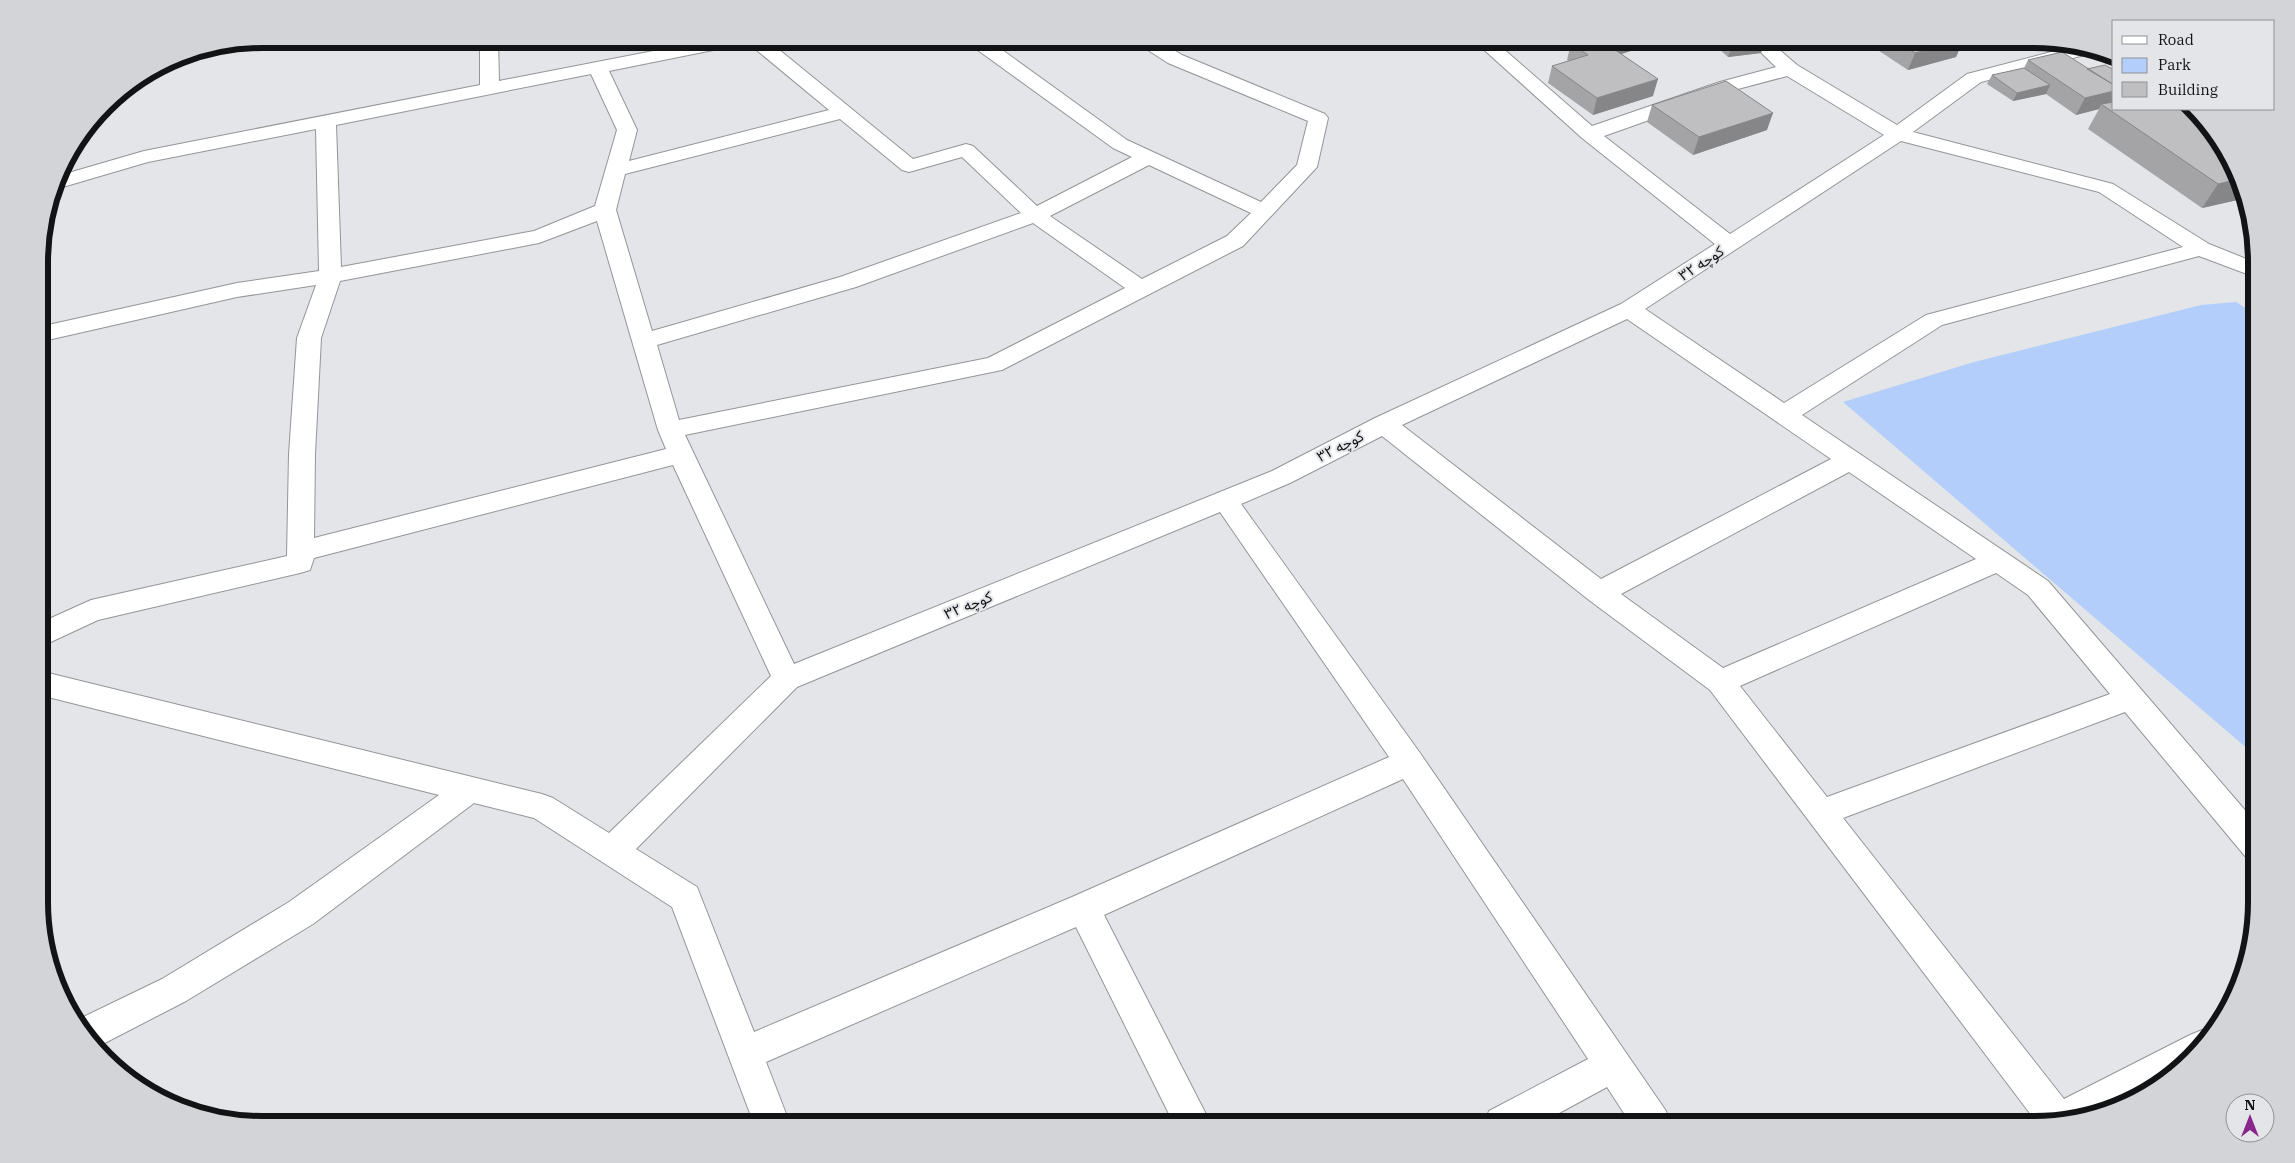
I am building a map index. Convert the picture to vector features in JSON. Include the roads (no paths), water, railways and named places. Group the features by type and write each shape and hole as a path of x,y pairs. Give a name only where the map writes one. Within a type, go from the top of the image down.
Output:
{"street":[{"path":"489,48 490,88"},
{"path":"63,181 144,157 697,48"},
{"path":"766,48 909,166 966,150 1035,215 1141,289"},
{"path":"987,48 1120,144 1264,211"},
{"path":"670,430 994,364 1235,241 1307,167 1318,118 1175,59 1158,48"},
{"path":"1491,48 1589,134 1729,244"},
{"path":"1766,48 1790,69 1897,134 2106,188 2201,249 2248,268"},
{"name":"کوچه ۳۲","path":"612,851 787,679 1281,477 1384,424 1629,309 1897,134 1974,78 2075,52"},
{"path":"598,68 627,130 605,210 670,430 787,679"},
{"path":"1589,134 1728,86 1790,69"},
{"path":"616,170 843,112"},
{"path":"48,632 91,611 300,563 302,454 309,338 330,276 326,120"},
{"path":"644,341 848,282 1035,215 1149,157"},
{"path":"48,333 237,290 330,276 539,236 605,210"},
{"path":"1783,415 1934,320 2201,249"},
{"path":"1629,309 2038,588 2248,837"},
{"path":"1384,424 1599,592 1720,682 2052,1115"},
{"path":"300,552 680,454"},
{"path":"1599,592 1850,460"},
{"path":"1225,500 1409,762 1647,1116"},
{"path":"1720,682 1997,561"},
{"path":"48,685 542,807 685,897 769,1116"},
{"path":"1820,813 2131,698"},
{"path":"745,1054 1084,908 1409,762"},
{"path":"91,1031 174,990 301,913 470,789"},
{"path":"1084,908 1189,1116"},
{"path":"2082,1110 2177,1060"},
{"path":"1517,1116 1613,1065"}]}
